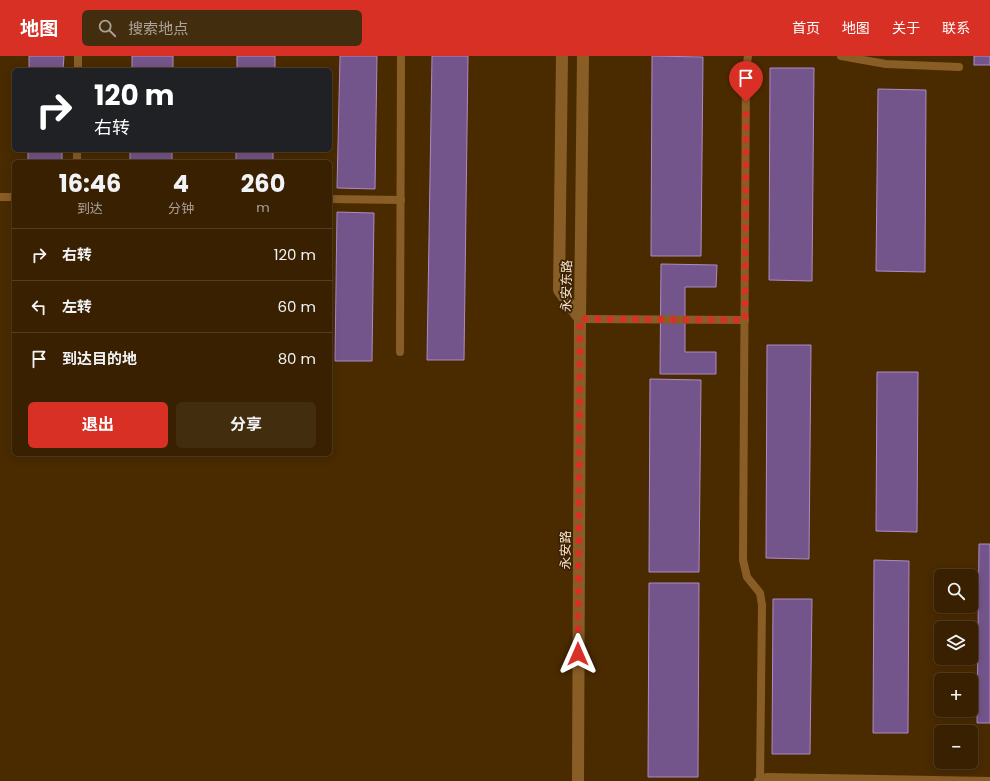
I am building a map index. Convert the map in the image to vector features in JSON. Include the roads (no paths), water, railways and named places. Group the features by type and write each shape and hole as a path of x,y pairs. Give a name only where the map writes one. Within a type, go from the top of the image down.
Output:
{"street":[{"name":"永安东路","path":"562,56 559,290 580,319"},
{"name":"永安东路","path":"580,319 583,56"},
{"name":"永安路","path":"578,781 580,319"}],"lane":[{"path":"78,56 78,68"},
{"path":"400,352 401,56"},
{"path":"748,56 746,79 743,560 747,577 760,593 762,605 760,781"},
{"path":"841,56 886,64 959,67"},
{"path":"0,197 12,197"},
{"path":"332,199 401,200"},
{"path":"580,319 745,320"},
{"path":"760,781 767,777 990,780"}]}
